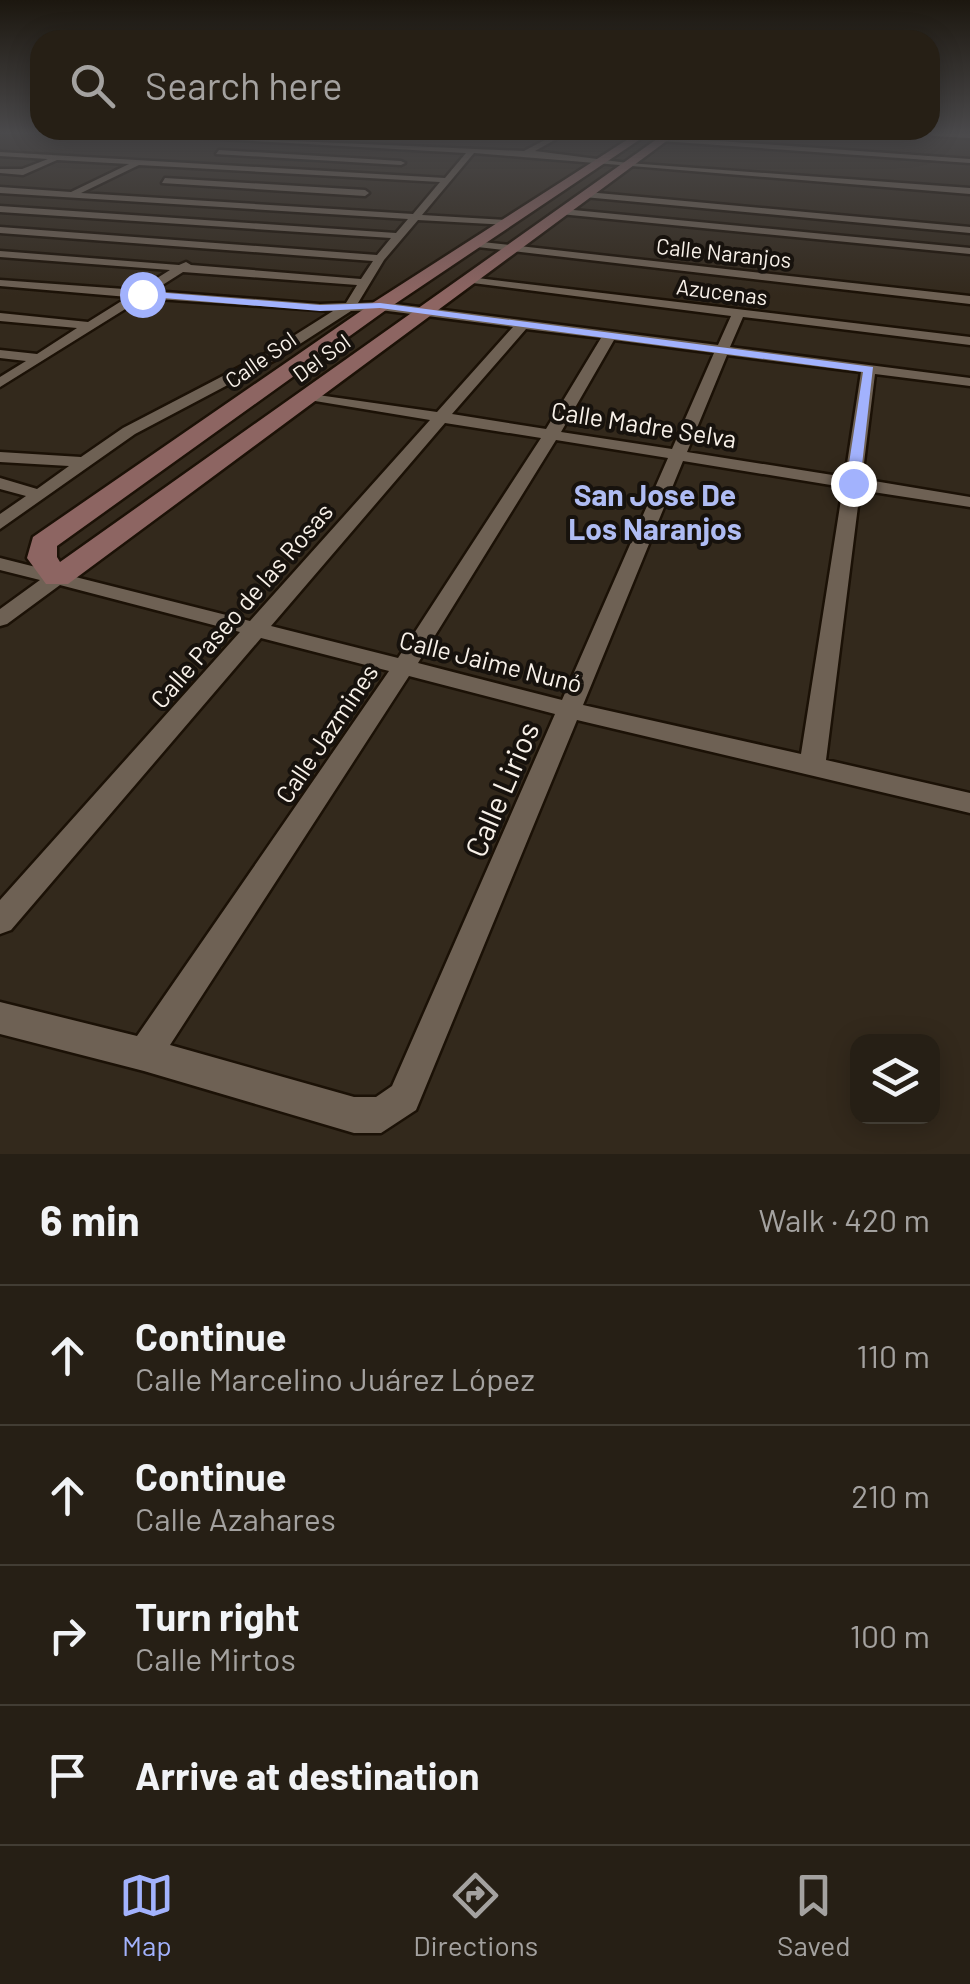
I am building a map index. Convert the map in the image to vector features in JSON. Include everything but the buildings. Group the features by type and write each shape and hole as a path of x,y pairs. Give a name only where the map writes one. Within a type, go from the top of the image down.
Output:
{"street":[{"path":"0,230 84,188"},
{"path":"279,188 365,193"},
{"path":"343,212 371,188"},
{"path":"0,524 80,462 177,403 270,356 350,306 362,282 437,188"},
{"name":"Calle Sol","path":"57,578 42,558 44,543 380,306 560,188"},
{"name":"Del Sol","path":"0,619 596,188"},
{"path":"876,204 877,188"},
{"path":"928,188 970,191"},
{"path":"0,190 506,223"},
{"path":"586,195 970,230"},
{"path":"0,383 270,207"},
{"path":"0,210 400,236"},
{"path":"563,212 970,251"},
{"path":"0,230 380,258"},
{"name":"Calle Naranjos","path":"473,244 970,300"},
{"path":"0,254 362,282"},
{"name":"Azucenas","path":"469,280 970,341"},
{"path":"0,283 320,308 380,306 970,382"},
{"name":"Calle Lirios","path":"144,1054 354,1115 381,1115 404,1098 738,313"},
{"path":"0,317 92,326"},
{"name":"Calle Paseo de las Rosas","path":"0,921 523,324"},
{"name":"Calle Jazmines","path":"144,1054 403,667 553,435 610,335"},
{"path":"0,354 40,358"},
{"path":"812,767 869,369"},
{"name":"Calle Madre Selva","path":"309,396 970,502"},
{"path":"0,457 80,462"},
{"path":"0,483 36,494"},
{"name":"Calle Jaime Nunó","path":"0,564 570,710 970,804"},
{"path":"0,1018 144,1054"}],"district":[{"name":"San Jose De Los Naranjos","path":"655,511"}],"route":[{"path":"142,294 320,308 380,306 869,369 853,483"}]}
